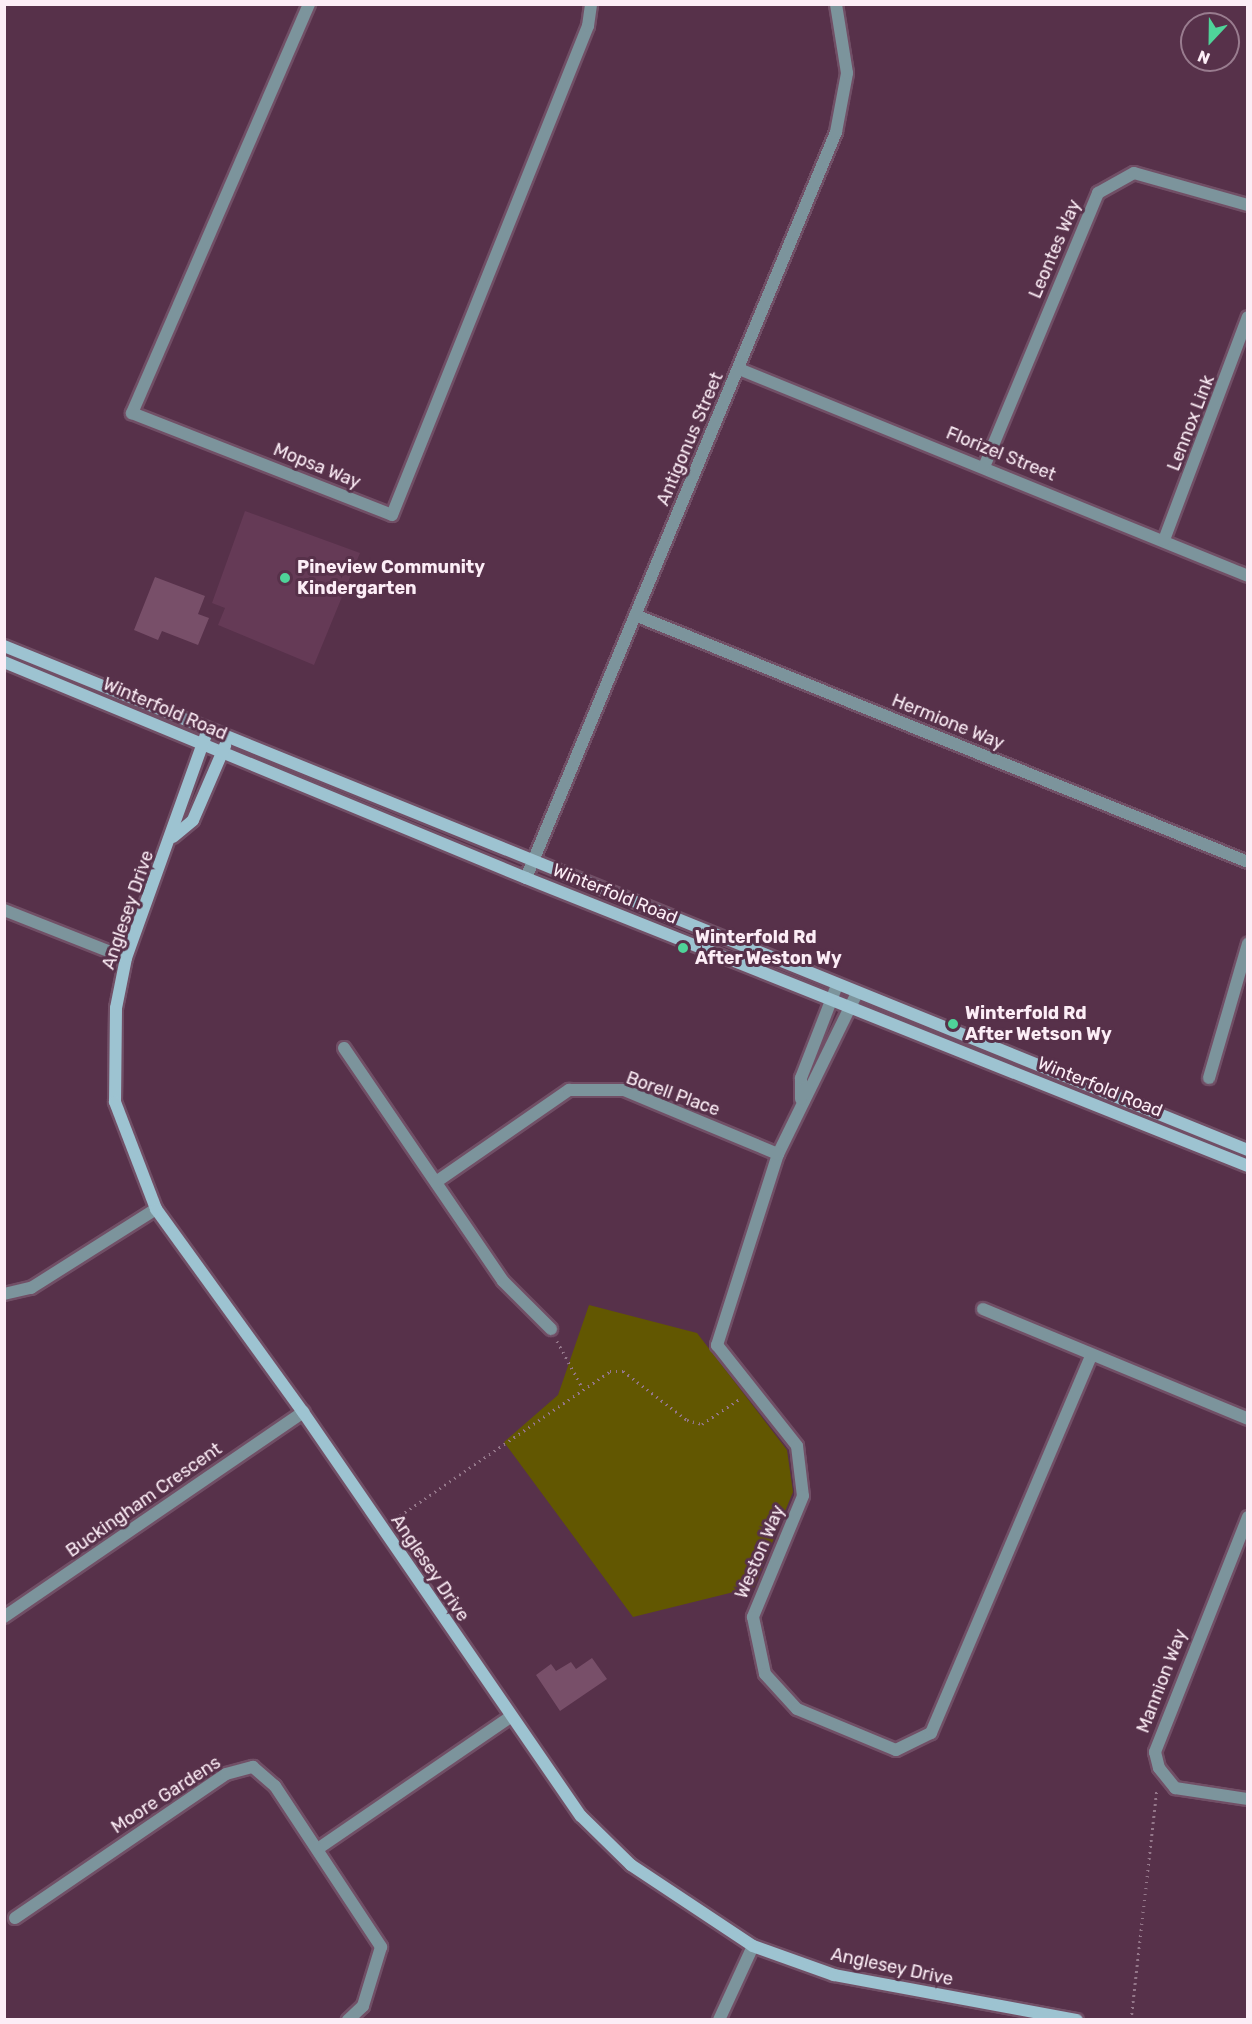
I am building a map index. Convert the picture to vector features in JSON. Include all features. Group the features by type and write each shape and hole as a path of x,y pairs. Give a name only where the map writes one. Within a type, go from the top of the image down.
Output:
{"main road":[{"name":"Winterfold Road","path":"4,646 532,862 1248,1150"},
{"name":"Winterfold Road","path":"4,662 526,878 1248,1166"},
{"name":"Anglesey Drive","path":"208,729 175,812 173,837 126,958 116,1008 115,1102 156,1209 303,1412 510,1717 581,1816 631,1864 706,1920 753,1946 834,1976 1045,2018 1077,2019"},
{"name":"Anglesey Drive","path":"173,837 193,820 229,737"}],"street":[{"name":"Mopsa Way","path":"309,4 132,412 392,515 588,26 591,4"},
{"name":"Antigonus Street","path":"526,878 836,132 847,74 836,4"},
{"name":"Leontes Way","path":"984,466 1098,193 1134,173 1248,205"},
{"name":"Lennox Link","path":"1164,540 1248,317"},
{"name":"Florizel Street","path":"739,369 984,466 1248,576"},
{"name":"Hermione Way","path":"635,615 1248,862"},
{"path":"4,910 126,958"},
{"path":"1209,1078 1248,944"},
{"name":"Weston Way","path":"801,1099 801,1078 837,985"},
{"name":"Weston Way","path":"857,993 815,1084 801,1099 778,1154 717,1345 750,1391 797,1446 803,1496 753,1617 765,1674 797,1709 896,1750 931,1733 1090,1356"},
{"path":"344,1048 503,1281 551,1329"},
{"name":"Borell Place","path":"436,1182 569,1090 624,1090 778,1154"},
{"path":"4,1294 31,1288 156,1209"},
{"path":"983,1309 1090,1356 1248,1419"},
{"name":"Buckingham Crescent","path":"4,1617 303,1412"},
{"name":"Mannion Way","path":"1166,1780 1155,1752 1159,1735 1248,1516"},
{"path":"319,1848 510,1717"},
{"name":"Moore Gardens","path":"15,1918 226,1774 253,1767 275,1786 319,1848 381,1947 363,2006 348,2019"},
{"path":"1166,1780 1191,1793 1248,1799"},
{"path":"719,2019 753,1946"}],"path":[{"path":"551,1329 582,1387"},
{"path":"382,1529 582,1387 610,1371 623,1371 687,1420 702,1424 750,1391"},
{"path":"1131,2019 1152,1798 1166,1780"}],"shaded area":[{"name":"Pineview Community Kindergarten","path":"245,511 360,553 314,665 218,625 225,608 212,603"},
{"path":"589,1305 697,1333 787,1450 793,1492 754,1587 633,1617 504,1442 558,1395"}],"building":[{"path":"155,577 205,596 198,614 209,618 198,645 162,631 158,640 134,630"},
{"path":"592,1658 607,1679 560,1711 536,1675 551,1664 556,1671 571,1662 576,1669"}],"place":[{"name":"Pineview Community Kindergarten","path":"285,578"},
{"name":"Winterfold Rd After Weston Wy","path":"683,948"},
{"name":"Winterfold Rd After Wetson Wy","path":"953,1024"}]}
